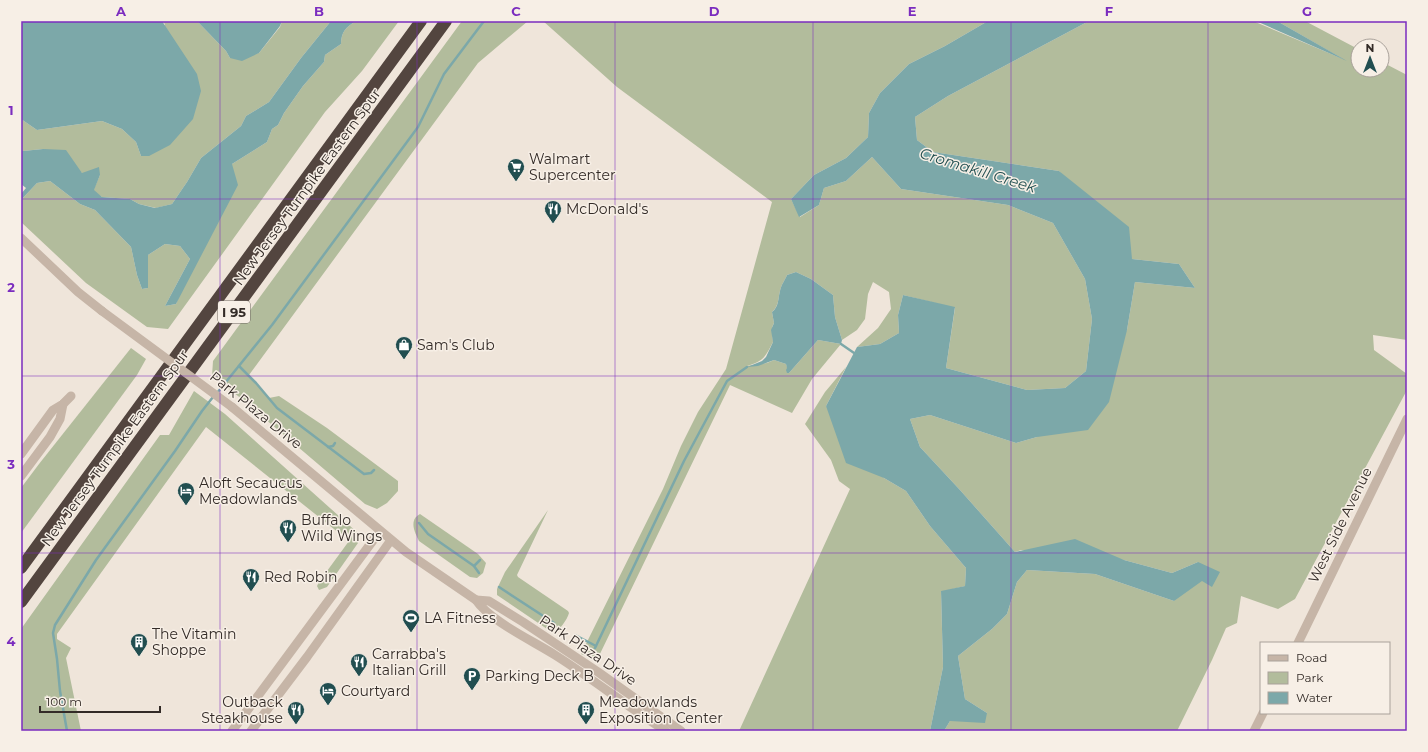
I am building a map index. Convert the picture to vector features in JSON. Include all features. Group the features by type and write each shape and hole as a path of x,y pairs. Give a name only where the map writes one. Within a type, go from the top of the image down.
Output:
{"highway":[{"name":"New Jersey Turnpike Eastern Spur","path":"21,568 25,560 421,21"},
{"name":"New Jersey Turnpike Eastern Spur","path":"21,602 446,21"}],"street":[{"name":"Park Plaza Drive","path":"21,238 78,292 232,407 406,552 476,600 489,601 666,731"},
{"path":"21,454 53,410 63,404 71,396"},
{"path":"21,476 50,437 60,419 63,404"},
{"name":"West Side Avenue","path":"1298,642 1407,419"},
{"path":"236,730 380,531"},
{"path":"251,731 307,657 391,540"},
{"name":"Park Plaza Drive","path":"557,651 681,731"},
{"path":"1254,731 1262,714"}],"green space":[{"path":"162,21 197,21 226,51 230,58 259,53 280,27 282,21 331,21 301,58 269,102 246,116 241,126 201,158 172,204 156,208 139,204 130,199 102,197 93,191 100,175 82,173 43,149 23,151 21,148 21,119 37,130 102,121 122,129 136,142 141,156 165,24"},
{"path":"356,21 399,21 362,71 325,112 168,329 147,327 86,283 21,222 21,200 37,183 50,181 80,204 95,210 131,247 137,275 142,289 148,288 148,255 165,244 180,246 190,259 165,306 176,304 232,164 267,142 272,129 278,125 284,113 303,86 324,62 325,55 341,44 342,36 345,30 349,25"},
{"path":"462,21 528,21 478,63 249,375 269,398 279,396 327,428 398,481 398,491 387,503 377,509 365,504 238,396 212,376 213,361"},
{"path":"543,21 988,21 945,46 909,64 880,93 869,113 868,137 846,158 814,175 791,199 800,217 819,205 824,188 846,181 872,157 901,189 1008,205 1053,223 1085,279 1092,319 1086,371 1065,388 1027,390 946,368 955,308 903,295 898,315 899,333 880,344 857,347 878,328 891,309 889,292 873,282 868,294 865,319 857,330 842,340 835,317 833,295 811,279 796,272 787,275 782,285 777,305 772,312 774,323 772,331 773,342 761,360 747,366 767,363 774,360 786,364 789,373 818,340 841,344 812,379 792,413 730,385 597,660 581,654 663,489 681,446 698,412 726,369 772,202 617,87"},
{"path":"1089,21 1253,21 1343,59 1277,21 1305,21 1350,45 1350,78 1390,78 1390,66 1407,75 1407,340 1373,335 1374,350 1407,374 1407,390 1295,599 1278,609 1241,596 1237,623 1226,628 1177,731 944,731 950,721 987,713 965,699 958,656 992,629 1007,614 1017,582 1027,570 1095,574 1174,601 1198,562 1172,573 1124,560 1021,550 1015,552 920,447 910,419 930,415 1016,443 1037,437 1127,330 1135,282 1195,288 1179,264 1132,259 1059,171 933,152 917,140 915,117 948,96"},
{"path":"131,348 146,359 137,375 21,533 21,488"},
{"path":"846,367 826,406 884,478 906,491 930,526 966,568 965,586 941,592 943,667 930,731 739,731 850,489 839,481 831,460 805,424 825,392"},
{"path":"194,391 225,414 359,534 358,543 327,587 319,590 317,586 319,582 349,541 206,427 57,634 57,639 71,648 66,658 81,731 21,731 21,629 160,435 169,435"},
{"path":"548,510 517,575 568,611 569,613 565,622 553,633 497,595 497,589 505,572"},
{"path":"420,514 478,554 486,563 483,573 477,578 470,577 419,541 414,530 414,519"}],"water":[{"path":"21,21 162,21 197,74 201,91 193,119 170,145 149,156 141,156 136,142 122,129 102,121 37,130 21,119"},
{"path":"197,21 282,21 280,26 259,53 242,61 230,58 226,51"},
{"path":"331,21 356,21 349,25 345,30 342,36 341,44 325,55 324,62 303,86 284,113 278,125 272,129 267,142 232,164 238,185 176,304 165,306 190,259 180,246 165,244 148,255 148,288 142,289 137,275 131,247 95,210 80,204 50,181 37,183 21,200 21,194 26,188 21,184 21,148 23,151 43,149 66,150 82,173 99,167 100,175 94,190 102,197 130,199 139,204 155,208 172,204 201,158 241,126 246,116 269,102 301,58"},
{"name":"Cromakill Creek","path":"988,21 1089,21 948,96 915,117 917,140 933,152 1059,171 1129,227 1132,259 1179,264 1195,288 1135,282 1127,330 1109,402 1088,430 1037,437 1016,443 930,415 910,419 920,447 1015,552 1075,539 1124,560 1172,573 1198,562 1220,572 1212,587 1202,581 1174,601 1095,574 1027,570 1017,582 1007,614 992,629 958,656 965,699 987,713 985,723 950,721 944,731 930,731 943,667 941,591 965,586 966,568 930,526 906,491 884,478 846,463 826,406 857,347 880,344 899,333 898,315 903,295 955,307 946,368 1027,390 1065,388 1086,371 1092,319 1085,279 1053,223 1008,205 901,189 872,157 846,181 824,188 819,205 799,217 791,199 814,175 846,158 868,137 869,113 880,93 909,64 945,46"},
{"path":"1256,21 1277,21 1347,61"},
{"path":"796,272 811,279 833,295 835,317 842,340 841,344 818,340 789,373 787,373 786,370 786,364 774,360 758,366 747,367 762,361 766,357 773,342 771,330 774,323 772,312 777,305 782,285 787,275"}],"waterway":[{"path":"217,393 272,325 418,127 444,74 484,21"},
{"path":"841,344 857,355"},
{"path":"239,366 256,383 277,408 364,474 371,473 374,470"},
{"path":"595,648 684,461 727,381 747,367"},
{"path":"67,731 60,691 53,633 55,625 96,560 213,397"},
{"path":"328,447 333,446 335,443"},
{"path":"419,523 428,534 474,566 479,573"},
{"path":"474,566 480,560"},
{"path":"499,587 554,623"},
{"path":"575,635 596,646"}],"place":[{"name":"Walmart Supercenter","path":"516,182"},
{"name":"McDonald's","path":"553,224"},
{"name":"Sam's Club","path":"404,360"},
{"name":"Aloft Secaucus Meadowlands","path":"186,506"},
{"name":"Buffalo Wild Wings","path":"288,543"},
{"name":"Red Robin","path":"251,592"},
{"name":"LA Fitness","path":"411,633"},
{"name":"The Vitamin Shoppe","path":"139,657"},
{"name":"Carrabba's Italian Grill","path":"359,677"},
{"name":"Parking Deck B","path":"472,691"},
{"name":"Courtyard","path":"328,706"},
{"name":"Outback Steakhouse","path":"296,725"},
{"name":"Meadowlands Exposition Center","path":"586,725"}]}
